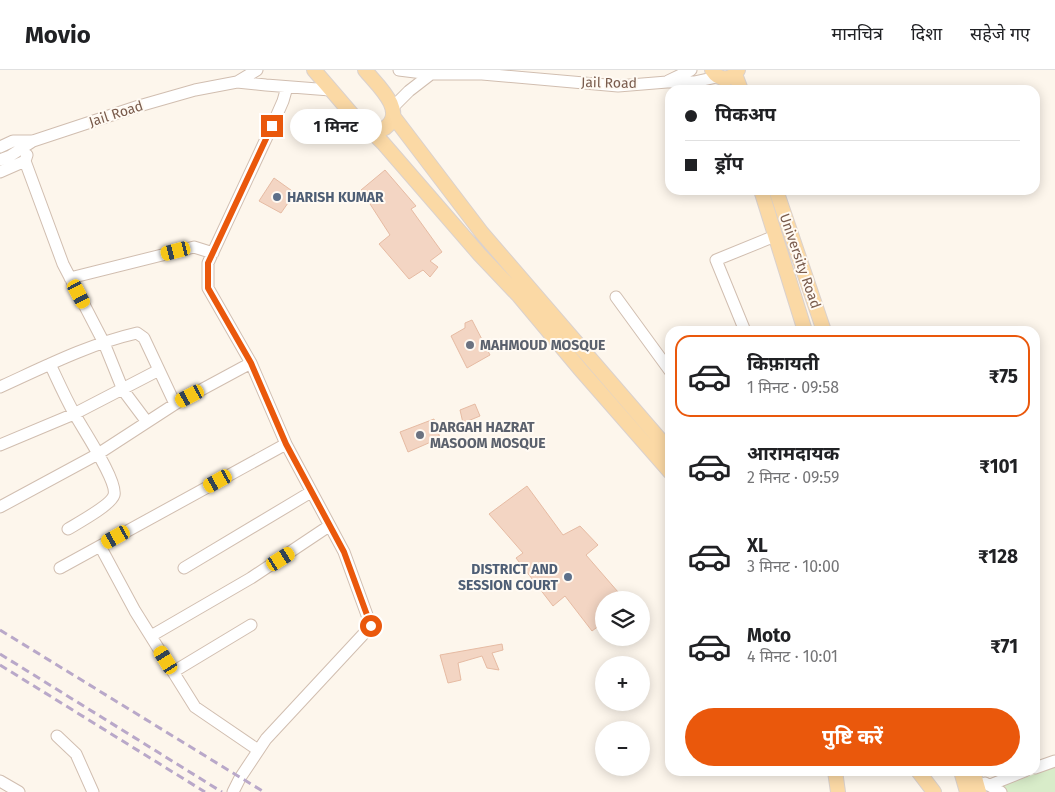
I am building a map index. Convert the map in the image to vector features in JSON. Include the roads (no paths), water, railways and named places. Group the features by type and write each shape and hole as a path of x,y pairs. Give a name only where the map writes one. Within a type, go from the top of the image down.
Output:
{"main road":[{"path":"314,70 363,127 383,142 480,255 519,296 665,466"},
{"path":"365,70 393,112 482,233 665,445"},
{"path":"725,77 735,85"},
{"path":"372,132 381,131 389,125 393,112"},
{"name":"University Road","path":"763,195 802,326"},
{"name":"University Road","path":"778,195 822,326"},
{"path":"836,776 838,792"},
{"path":"922,776 934,792"},
{"path":"962,776 967,792"},
{"path":"975,776 985,788"}],"street":[{"name":"Jail Road","path":"398,70 431,74 482,74 618,86 694,82 725,77"},
{"name":"Jail Road","path":"667,82 691,70"},
{"name":"Jail Road","path":"237,82 251,71"},
{"path":"393,112 409,91 431,74"},
{"name":"Jail Road","path":"5,158 33,141 139,106 195,90 237,82 330,90"},
{"path":"233,792 258,750 371,626 344,552 286,444 251,363 208,288 208,263 272,126 283,101 286,87"},
{"path":"0,147 13,141 33,141 25,160 0,172"},
{"path":"25,160 63,264 104,343 123,390 147,422"},
{"path":"743,326 716,260 775,236"},
{"path":"70,278 194,247 213,253"},
{"path":"616,297 665,364"},
{"path":"0,387 50,364 104,343 137,333 144,338 175,404"},
{"path":"0,507 98,454 175,404 251,363"},
{"path":"50,364 74,414 110,478 114,494 102,507 68,529"},
{"path":"0,445 74,414 159,370"},
{"path":"60,568 286,444"},
{"path":"184,568 312,492"},
{"path":"151,636 251,578 329,526"},
{"path":"100,546 135,611 195,707 258,750"},
{"path":"173,672 251,625"},
{"path":"57,736 76,754 93,792"},
{"path":"1040,766 1055,761"},
{"path":"985,788 1013,776"},
{"path":"0,781 19,792"},
{"path":"985,788 1001,792"}],"railway":[{"path":"0,630 264,792"},
{"path":"0,654 222,792"},
{"path":"0,665 205,792"}],"place":[{"name":"HARISH KUMAR","path":"277,197"},
{"name":"MAHMOUD MOSQUE","path":"470,345"},
{"name":"DARGAH HAZRAT MASOOM MOSQUE","path":"420,435"},
{"name":"DISTRICT AND SESSION COURT","path":"568,577"}]}
